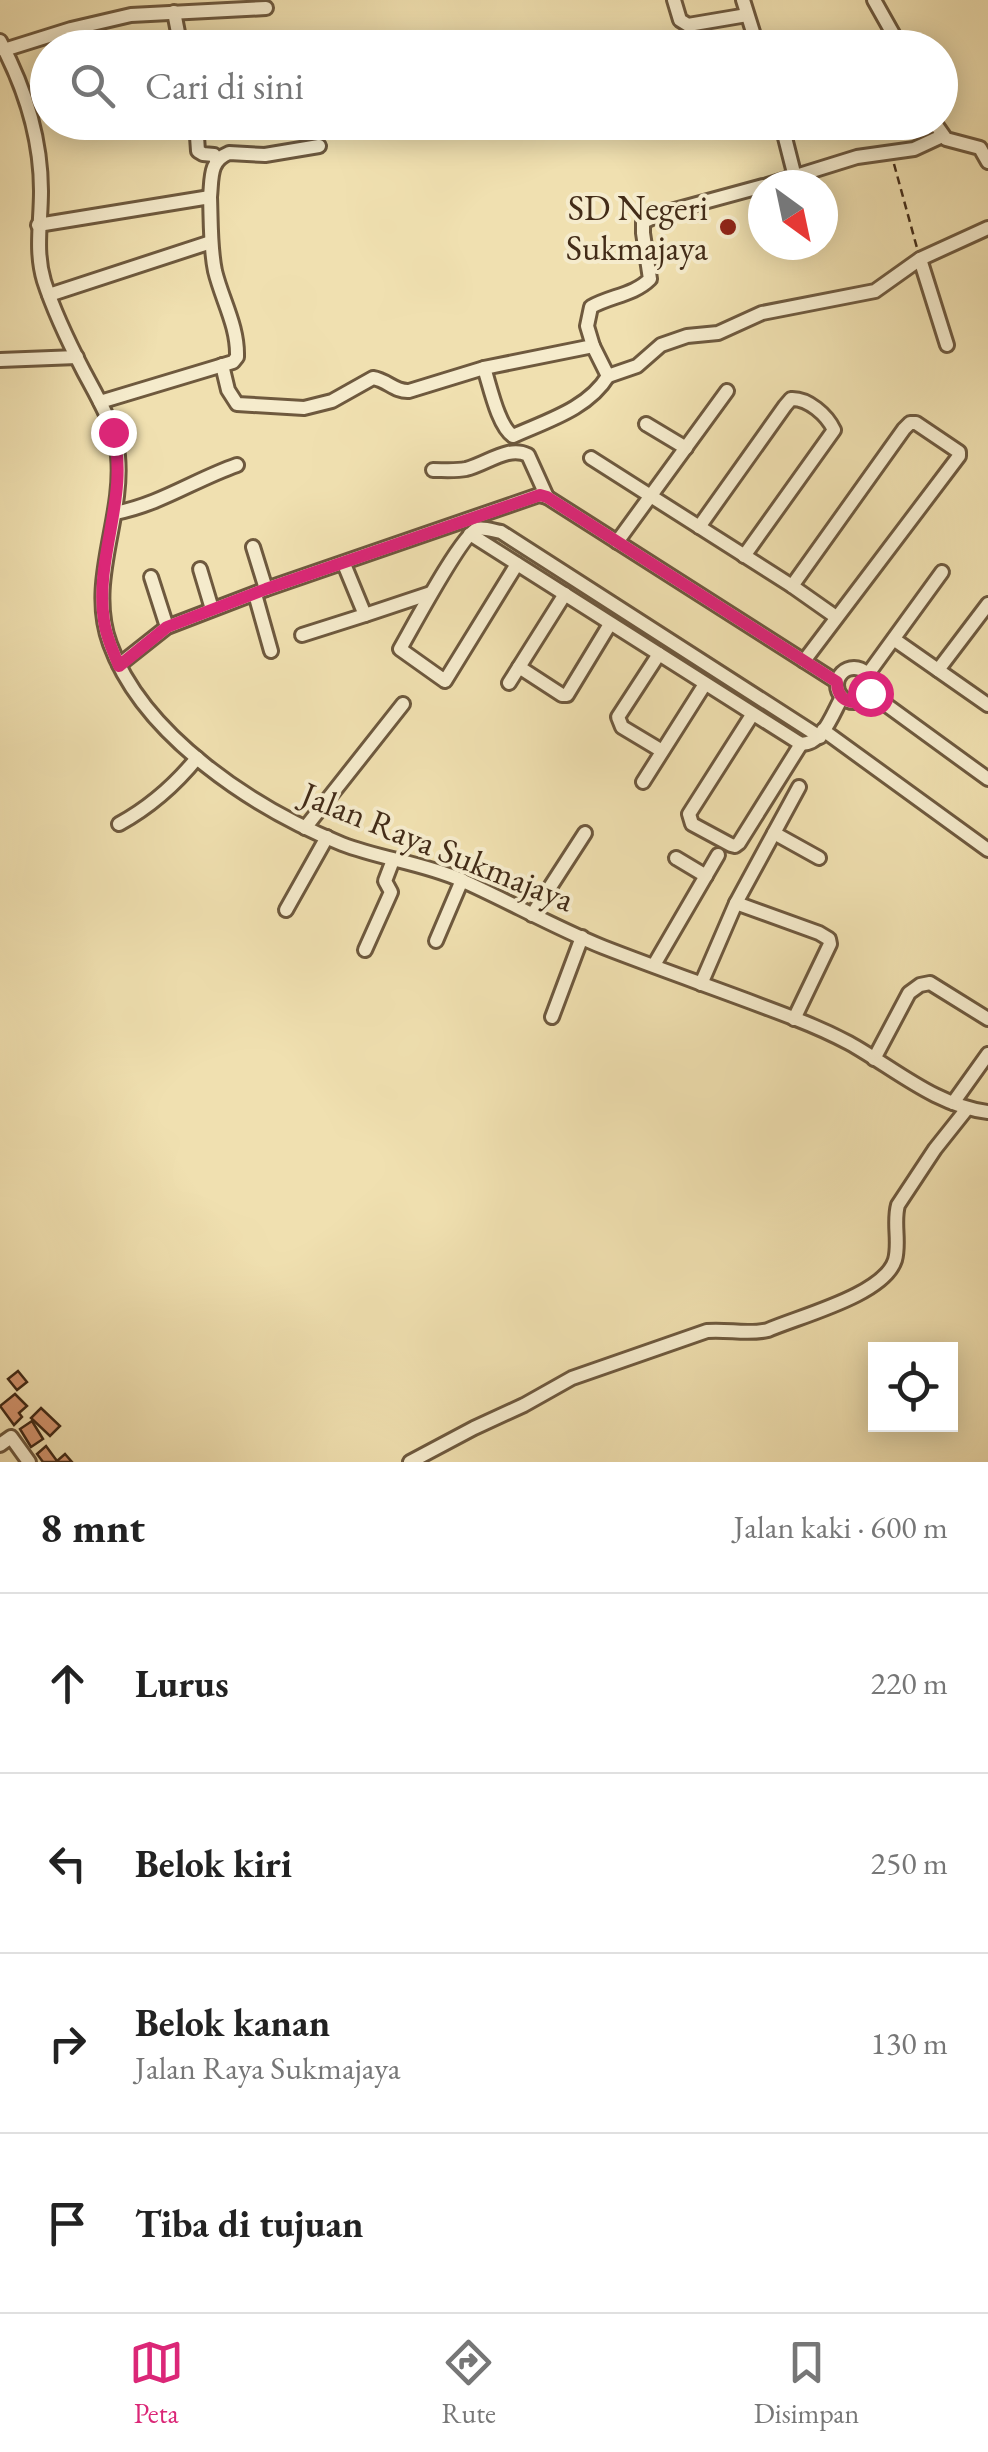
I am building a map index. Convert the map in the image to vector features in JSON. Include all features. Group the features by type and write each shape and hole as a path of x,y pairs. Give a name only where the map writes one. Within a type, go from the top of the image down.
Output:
{"street":[{"path":"674,0 680,20 688,26 747,15"},
{"path":"743,0 752,30"},
{"path":"874,0 891,30"},
{"path":"68,30 131,15 266,8"},
{"path":"174,12 178,30"},
{"path":"2,46 30,39"},
{"name":"Jalan Raya Sukmajaya","path":"2,46 30,112"},
{"name":"Jalan Raya Sukmajaya","path":"37,140 41,195 39,263 49,295 100,402 118,452 115,513 102,597 104,621 119,666 155,717 197,758 240,790 305,828 462,880 582,938 794,1018 850,1043 959,1107 988,1112"},
{"path":"197,140 198,150 214,155 216,160"},
{"path":"786,140 793,170"},
{"path":"818,170 857,158 914,149 933,140"},
{"path":"957,140 984,147 988,162"},
{"path":"100,402 237,358 231,315 216,272 211,242 213,166 229,153 264,155 319,146"},
{"path":"608,376 587,326 591,307 628,293 650,279 643,222 748,191"},
{"path":"38,225 210,197"},
{"path":"484,368 502,424 513,436 566,413 595,393 608,376 637,366 661,345 718,332 762,313 876,292 920,259 988,228"},
{"path":"49,295 211,242"},
{"path":"920,259 947,345"},
{"path":"222,365 228,390 237,404 304,408 332,400 373,378 404,391 484,368 593,346"},
{"path":"0,360 77,357"},
{"path":"616,542 727,392"},
{"path":"699,526 785,406 792,399 803,400 826,417 834,430 744,556"},
{"path":"792,586 910,424 916,423 958,452 959,456 804,660"},
{"path":"646,424 686,448"},
{"path":"434,470 465,470 523,452 547,497"},
{"path":"591,458 836,617"},
{"path":"115,513 158,502 237,465"},
{"path":"119,666 167,627 540,495 837,682"},
{"path":"517,564 445,681 400,649 470,534 481,528 501,532 822,733 988,850"},
{"path":"470,534 801,744 809,745 822,733 842,697"},
{"path":"253,547 272,651"},
{"path":"344,564 365,615"},
{"path":"200,569 212,609"},
{"path":"868,674 942,572"},
{"path":"151,577 167,627"},
{"path":"302,636 431,594"},
{"path":"509,683 565,594"},
{"path":"938,670 988,604"},
{"path":"520,667 562,696 567,695 610,624"},
{"path":"894,640 987,701"},
{"path":"660,654 618,716 622,728 662,752"},
{"path":"850,668 860,668 872,683 870,693 858,702 848,702 838,692 837,682 850,668"},
{"path":"643,782 705,684"},
{"path":"870,693 988,779"},
{"path":"305,828 403,704"},
{"path":"752,714 689,814 692,824 735,846 801,744"},
{"path":"119,824 177,784 197,758"},
{"path":"701,984 736,903 799,787"},
{"path":"774,832 819,858"},
{"path":"532,915 585,833"},
{"path":"286,910 327,837"},
{"path":"654,965 718,855"},
{"path":"676,858 706,876"},
{"path":"365,950 390,892 385,881 394,860"},
{"path":"436,941 462,880"},
{"path":"736,903 829,939 794,1018"},
{"path":"552,1016 582,938"},
{"path":"874,1060 914,988 930,983 988,1019"},
{"path":"410,1462 590,1370 708,1331 755,1334 768,1330 867,1289 883,1278 896,1255 898,1206 988,1054"},
{"path":"0,1422 6,1441 29,1462"}],"path":[{"path":"891,153 920,259"}],"building":[{"path":"18,1371 27,1382 17,1390 8,1379"},
{"path":"15,1394 27,1406 14,1425 0,1406"},
{"path":"41,1408 60,1426 50,1436 31,1418"},
{"path":"32,1421 43,1439 31,1447 20,1429"},
{"path":"46,1446 57,1461 65,1454 72,1462 43,1462 37,1454"}],"place":[{"name":"SD Negeri Sukmajaya","path":"728,227"}],"route":[{"path":"113,432 118,452 116,504 102,597 109,643 119,666 167,627 540,495 837,682 838,692 848,702 863,700 870,693"}]}
